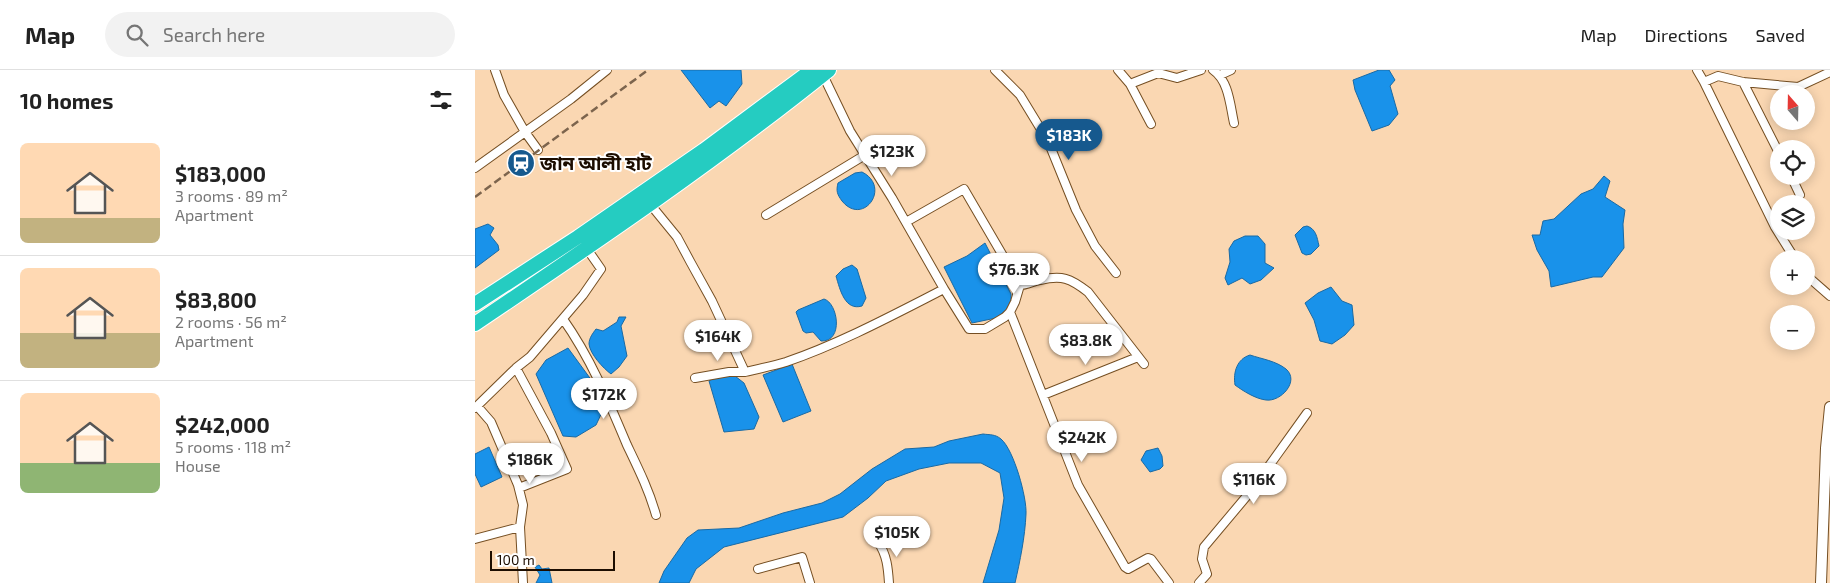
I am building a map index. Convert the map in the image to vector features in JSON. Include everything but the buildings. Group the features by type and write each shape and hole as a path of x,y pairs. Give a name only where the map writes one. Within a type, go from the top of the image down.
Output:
{"highway":[{"path":"475,304 650,204 765,121 821,72"},
{"path":"475,324 704,150 821,72"}],"main road":[{"path":"1821,583 1826,448 1830,406"}],"street":[{"path":"495,70 504,95 525,132 538,150"},
{"path":"475,168 571,99 607,70"},
{"path":"995,70 1019,95 1049,141 1077,210 1095,246 1116,273"},
{"path":"1118,70 1130,84 1151,124"},
{"path":"1130,84 1158,73 1177,78 1201,70"},
{"path":"1213,70 1220,75 1230,102 1234,123"},
{"path":"1220,75 1231,70"},
{"path":"1697,70 1775,227 1789,250"},
{"path":"821,72 850,131 969,329 985,329 1010,312 1020,285"},
{"path":"1703,82 1718,76 1743,82 1798,87 1830,72"},
{"path":"1743,82 1772,140"},
{"path":"766,215 865,155"},
{"path":"1795,185 1800,195"},
{"path":"906,222 963,189 1020,285"},
{"path":"650,204 677,237 712,301 745,372"},
{"path":"523,583 519,527 523,505 519,488 491,422 476,407 530,357 563,319 601,269 582,242"},
{"path":"1020,285 1062,276 1071,280 1088,292 1144,364"},
{"path":"1815,283 1830,296"},
{"path":"695,378 729,372 745,372 785,362 886,319 944,289"},
{"path":"1010,312 1079,484 1125,568 1128,569 1148,558 1151,559 1169,583"},
{"path":"563,319 584,352 611,408 645,481 656,515"},
{"path":"1043,395 1138,357"},
{"path":"516,368 551,433 567,469 519,488"},
{"path":"1199,583 1207,574 1202,559 1204,546 1251,491 1307,413"},
{"path":"475,539 519,527"},
{"path":"878,542 884,551 889,583"},
{"path":"758,568 802,557 810,583"}],"water":[{"path":"681,70 741,70 742,84 726,106 719,101 710,108"},
{"path":"1379,70 1389,70 1395,80 1390,86 1398,114 1389,125 1372,131 1355,90 1353,80"},
{"path":"862,172 871,179 874,195 871,202 858,210 850,208 842,201 837,190 838,183 855,173"},
{"path":"1604,176 1610,181 1605,197 1625,210 1623,224 1624,248 1602,277 1593,277 1551,287 1549,271 1537,250 1532,235 1540,235 1543,221 1554,219 1581,194 1593,189"},
{"path":"488,224 494,228 490,235 498,245 499,250 475,268 475,229"},
{"path":"1307,226 1314,231 1319,246 1311,254 1306,255 1302,253 1295,235 1303,227"},
{"path":"1245,236 1258,236 1265,244 1265,263 1274,268 1261,280 1250,284 1242,278 1228,285 1225,278 1230,262 1229,249 1234,241"},
{"path":"985,243 1011,294 1011,306 996,318 972,323 944,267 967,256"},
{"path":"852,265 857,269 866,298 862,306 856,307 847,302 836,276 843,269"},
{"path":"1331,287 1342,301 1352,305 1354,325 1345,335 1332,344 1320,341 1314,320 1305,303 1318,293"},
{"path":"824,299 833,307 836,329 828,340 821,341 813,332 806,333 803,331 796,312"},
{"path":"619,317 626,317 621,326 627,356 611,374 594,356 589,342 596,329 603,331 617,322"},
{"path":"568,348 595,385 604,408 596,425 576,437 563,436 536,374 546,360"},
{"path":"1250,355 1273,362 1286,369 1291,379 1290,385 1283,394 1272,400 1266,400 1250,394 1235,385 1235,375 1239,363"},
{"path":"792,364 811,411 783,422 763,375"},
{"path":"735,376 744,383 759,417 754,429 724,432 709,381 715,377"},
{"path":"983,434 997,436 1006,445 1015,463 1024,497 1026,507 1025,531 1015,583 983,583 999,530 1004,498 1000,473 981,463 949,463 919,469 886,481 843,517 724,547 696,569 689,583 659,583 664,571 687,538 698,530 739,528 783,513 822,503 840,494 872,469 905,449 934,447 949,441"},
{"path":"489,447 502,477 481,487 475,474 475,454"},
{"path":"1158,448 1162,456 1163,466 1150,472 1141,460 1146,451"},
{"path":"539,565 542,569 549,568 552,583 536,583 540,575 535,567"}],"railway":[{"path":"475,197 648,70"}],"place":[{"name":"জান আলী হাট","path":"521,163"}]}
